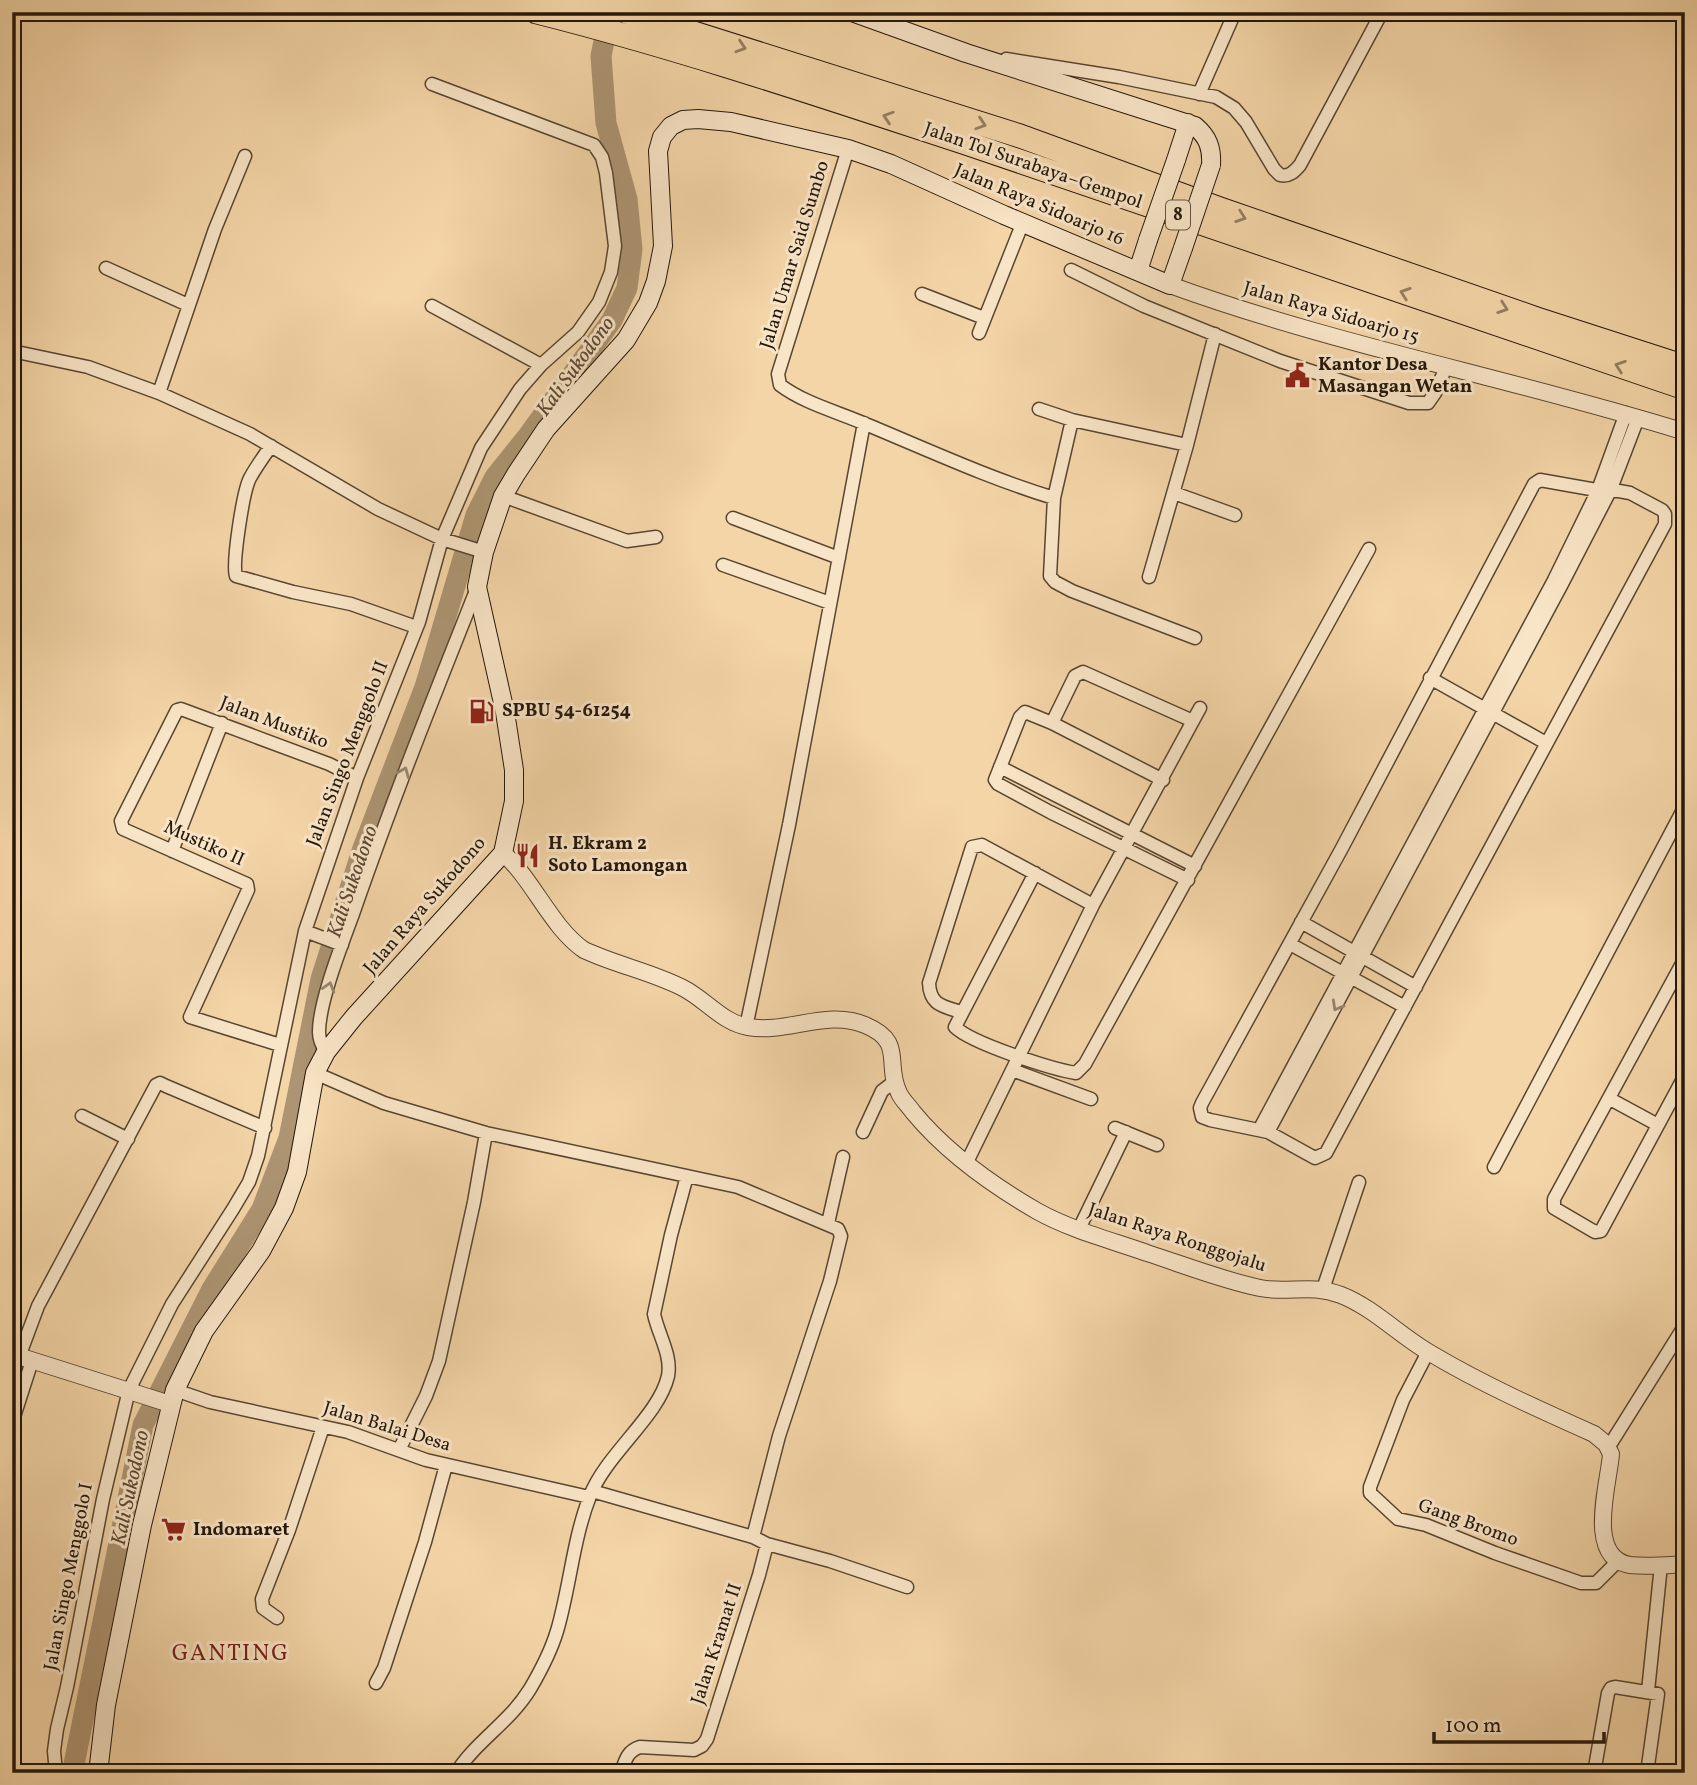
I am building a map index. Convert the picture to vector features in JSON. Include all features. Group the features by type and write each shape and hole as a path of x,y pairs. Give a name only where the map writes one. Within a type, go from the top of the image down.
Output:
{"highway":[{"name":"Jalan Tol Surabaya–Gempol","path":"537,12 568,20 673,36 1020,136 1220,209 1685,368"},
{"name":"Jalan Tol Surabaya–Gempol","path":"627,12 673,36 1044,169 1685,388"}],"main road":[{"path":"852,12 878,16 966,53 1195,125 1205,134 1212,153 1211,165 1170,285"},
{"name":"Jalan Raya Sukodono","path":"98,1773 108,1692 170,1399 204,1331 261,1251 284,1208 297,1172 315,1073 326,1052 354,1017 503,853 514,801 514,770 505,712 477,587 480,551 503,496 546,429 626,340 648,303 656,281 663,246 658,151 662,137 671,127 683,120 731,122 848,149 891,164"},
{"path":"1138,271 1188,123"},
{"name":"Jalan Raya Sidoarjo 16","path":"891,164 1170,285"}],"street":[{"path":"1199,94 1235,12"},
{"path":"966,53 1119,77 1216,97 1234,108 1246,122 1273,169 1280,175 1288,175 1295,172 1300,165 1382,12"},
{"name":"Jalan Singo Menggolo II","path":"132,1391 172,1304 249,1182 265,1128 280,1045 307,932 357,778 416,627 481,448 520,389 541,365 578,332 599,302 611,272 615,246 606,173 598,150 584,140 432,84"},
{"name":"Jalan Umar Said Sumbo","path":"848,149 778,374 780,385 790,392 864,423"},
{"path":"159,393 215,229 245,156"},
{"path":"979,332 1023,222"},
{"path":"106,268 188,305"},
{"path":"1071,270 1144,306 1280,362 1409,403 1428,403 1446,367"},
{"name":"Jalan Raya Sidoarjo 15","path":"1170,285 1233,308 1632,415 1685,432"},
{"path":"922,294 984,318"},
{"path":"432,306 541,365"},
{"path":"1149,577 1174,493 1215,334"},
{"path":"12,351 88,367 159,393 271,446 377,509 446,540 480,551"},
{"path":"1039,409 1072,420 1187,445"},
{"path":"1264,1131 1490,711 1604,490 1632,415"},
{"path":"1072,420 1054,498 1050,576 1055,582 1195,638"},
{"path":"746,1027 789,825 864,423 1016,487 1054,498"},
{"path":"271,446 247,484 235,556 236,576 351,604 416,627"},
{"path":"1545,480 1604,490 1630,494 1662,510 1665,524 1326,1153 1319,1158 1309,1156 1264,1131 1210,1121 1202,1117 1200,1108 1342,848 1534,484 1545,480"},
{"path":"1174,493 1235,515"},
{"path":"503,496 627,541 656,537"},
{"path":"733,518 839,558"},
{"path":"1035,873 961,1012 955,1024 956,1029 1018,1055 1076,1073 1188,880 1369,549"},
{"path":"723,565 830,603"},
{"path":"326,1052 321,1045 319,1032 341,944 388,810 477,587"},
{"path":"1052,723 1075,676 1083,672 1194,721"},
{"path":"1430,678 1546,743"},
{"path":"966,1164 1094,905 1200,708"},
{"name":"Jalan Mustiko","path":"177,710 184,709 222,723 329,764 357,778"},
{"name":"Mustiko II","path":"177,710 121,821 123,829 247,884 248,887 190,1017 280,1045"},
{"path":"1163,780 1028,713 1023,713 995,778 998,784 1050,812 1188,880"},
{"path":"172,851 222,723"},
{"path":"1000,767 1195,866"},
{"path":"1494,1167 1685,806"},
{"path":"961,1012 936,1003 930,994 929,983 970,850 975,845 982,845 1094,905"},
{"name":"Jalan Raya Ronggojalu","path":"503,853 517,866 575,944 603,958 663,978 696,995 725,1017 746,1027 771,1028 833,1020 862,1024 883,1034 892,1047 895,1080 900,1095 924,1125 966,1164 1008,1194 1040,1212 1079,1229 1261,1288 1323,1289 1345,1296 1428,1352 1503,1392 1594,1434 1608,1448"},
{"path":"1301,922 1416,987"},
{"path":"307,932 341,944"},
{"path":"1290,944 1405,1007"},
{"path":"1685,958 1553,1203 1554,1208 1595,1232 1604,1228 1685,1076"},
{"path":"1012,1070 1091,1098"},
{"path":"315,1073 384,1103 486,1133 738,1187 838,1228 841,1236 830,1281 779,1436 753,1537"},
{"path":"863,1132 882,1091 895,1080"},
{"path":"12,1423 21,1357 38,1307 156,1086 160,1083 265,1128"},
{"path":"1610,1099 1658,1125"},
{"path":"82,1116 128,1139"},
{"path":"1079,1229 1120,1130 1157,1145"},
{"path":"399,1450 426,1396 439,1361 474,1202 486,1133"},
{"path":"828,1223 844,1157"},
{"path":"456,1773 475,1747 490,1737 510,1716 529,1690 556,1634 590,1494 621,1446 658,1402 668,1374 667,1353 654,1314 687,1176"},
{"path":"1323,1289 1359,1182"},
{"path":"1685,1325 1608,1448 1610,1463 1602,1529 1611,1553 1618,1561 1630,1565 1685,1564"},
{"name":"Gang Bromo","path":"1428,1352 1404,1401 1370,1493 1398,1519 1426,1525 1581,1583 1596,1583 1618,1561"},
{"path":"21,1357 132,1391 170,1399"},
{"name":"Jalan Singo Menggolo I","path":"56,1773 54,1751 57,1729 103,1499 132,1391"},
{"name":"Jalan Balai Desa","path":"170,1399 210,1402 348,1432 446,1465 590,1494 753,1537 767,1544 830,1561 907,1587"},
{"path":"277,1618 263,1608 262,1599 289,1530 323,1427"},
{"path":"376,1682 384,1668 425,1542 446,1465"},
{"name":"Jalan Kramat II","path":"621,1773 627,1756 640,1747 694,1750 702,1746 767,1544"},
{"path":"1648,1691 1661,1565"},
{"path":"1594,1773 1609,1690 1615,1687 1648,1691 1658,1696 1647,1773"}],"waterway":[{"name":"Kali Sukodono","path":"74,1773 143,1425 212,1289 262,1209 289,1138 321,979 363,848 425,687 476,515 495,477 612,320 627,288 632,249 627,199 606,123 601,56 610,12"}],"place":[{"name":"Kantor Desa Masangan Wetan","path":"1298,376"},
{"name":"SPBU 54-61254","path":"482,711"},
{"name":"H. Ekram 2 Soto Lamongan","path":"528,855"},
{"name":"Indomaret","path":"173,1530"}],"district":[{"name":"GANTING","path":"231,1654"}]}
